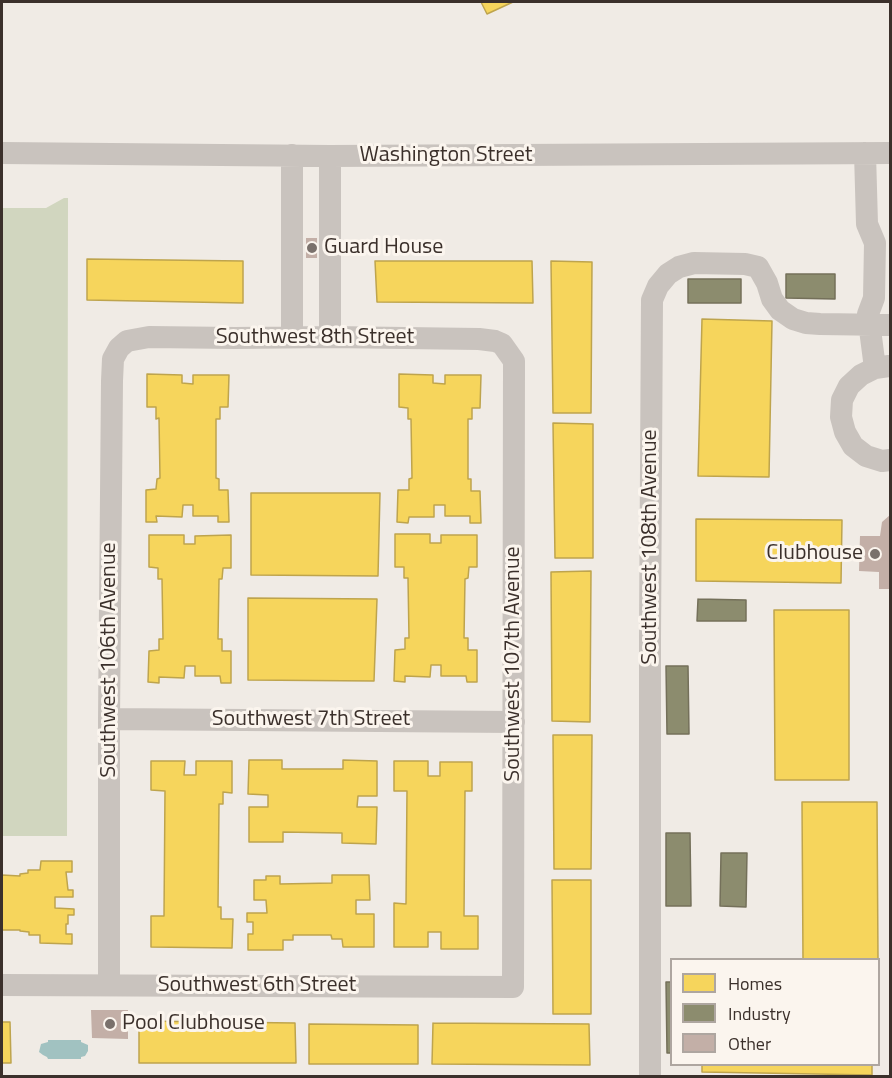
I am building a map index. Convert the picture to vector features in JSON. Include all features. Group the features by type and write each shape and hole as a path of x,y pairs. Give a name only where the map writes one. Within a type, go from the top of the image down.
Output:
{"street":[{"name":"Washington Street","path":"2,153 330,156 891,153"},
{"path":"865,153 877,237 859,244 859,299 879,322 883,367 861,375 849,386 842,400 841,417 844,432 854,446 866,456 882,461 891,460"},
{"path":"292,155 292,338"},
{"path":"330,156 330,337"},
{"name":"Southwest 108th Avenue","path":"650,1077 652,300 658,286 668,274 679,267 694,263 745,264 758,267 767,283 772,299 780,310 793,319 820,324 879,322"},
{"path":"292,267 329,268"},
{"name":"Southwest 8th Street","path":"127,341 149,337 330,337 479,339 502,344"},
{"name":"Southwest 106th Avenue","path":"109,985 112,381 113,358 127,341"},
{"name":"Southwest 107th Avenue","path":"502,344 514,361 513,987"},
{"name":"Southwest 7th Street","path":"109,718 514,722"},
{"name":"Southwest 6th Street","path":"2,985 513,987"}],"green space":[{"path":"68,198 67,836 2,836 2,208 46,208"}],"water":[{"path":"48,1040 81,1040 88,1045 88,1051 81,1059 48,1059 39,1052 41,1044"}],"building: Homes":[{"path":"481,2 513,2 487,14"},
{"path":"87,259 243,261 243,303 87,300"},
{"path":"375,261 532,261 533,303 377,302"},
{"path":"551,261 592,262 591,413 553,413"},
{"path":"702,319 772,321 769,477 698,476"},
{"path":"147,374 182,375 182,383 193,384 193,375 229,375 228,407 220,407 220,419 216,419 216,478 219,479 219,490 228,490 229,522 218,522 218,516 193,516 193,505 183,505 182,517 156,516 157,522 146,522 146,490 156,489 157,479 160,478 159,418 156,419 156,407 147,407"},
{"path":"399,374 433,375 433,383 445,384 445,375 481,375 480,408 472,408 472,419 468,419 468,479 471,479 471,491 480,491 481,523 470,523 470,516 445,516 445,505 434,505 434,517 409,517 408,523 397,522 398,490 409,490 409,479 412,478 411,419 408,419 408,408 399,407"},
{"path":"553,423 593,424 593,558 555,558"},
{"path":"251,493 380,493 378,576 251,575"},
{"path":"696,519 842,520 841,583 696,581"},
{"path":"395,534 430,534 430,543 441,543 441,535 477,535 477,567 469,567 468,578 465,579 464,638 468,638 468,650 477,650 477,682 467,682 466,676 441,676 441,665 431,665 430,677 405,676 405,682 394,681 395,650 405,649 405,638 409,638 408,578 404,578 404,567 395,567"},
{"path":"149,535 184,535 184,544 195,544 195,536 231,535 231,568 223,568 222,579 219,579 218,639 222,639 222,651 231,651 231,683 221,683 220,676 195,676 195,666 185,666 184,678 159,677 159,683 148,682 149,651 159,650 159,639 163,639 162,579 158,579 158,568 149,567"},
{"path":"591,571 590,722 552,721 551,572"},
{"path":"248,598 377,599 374,681 248,680"},
{"path":"774,610 849,610 849,780 775,780"},
{"path":"553,735 592,735 591,869 554,869"},
{"path":"249,760 282,760 282,769 343,769 343,760 377,761 377,796 358,796 357,807 377,807 376,844 342,843 342,833 283,832 283,842 249,842 249,807 268,807 268,795 248,794"},
{"path":"151,761 185,761 184,775 196,775 196,761 232,761 232,793 223,792 223,804 219,804 218,907 221,907 221,919 233,919 232,948 151,947 151,916 164,916 165,791 151,790"},
{"path":"394,761 428,761 428,776 440,776 440,762 472,762 472,791 465,791 464,916 478,916 478,949 441,949 441,932 428,932 428,947 394,947 394,903 406,904 407,791 394,791"},
{"path":"802,802 877,802 878,958 803,958"},
{"path":"41,861 72,861 72,872 66,872 68,890 73,890 73,897 55,897 55,908 74,909 74,915 68,915 68,924 66,924 66,934 72,934 72,944 40,943 40,935 29,935 29,932 20,930 2,930 2,875 20,876 20,874 28,873 28,870 40,870"},
{"path":"332,875 369,875 370,900 356,900 356,914 374,914 374,947 343,947 342,939 332,939 331,935 293,935 293,940 283,940 283,950 248,950 248,934 253,934 253,922 247,922 247,913 267,913 266,900 254,900 254,880 266,880 266,876 280,876 280,884 332,883"},
{"path":"552,880 591,880 591,1014 553,1014"},
{"path":"139,1021 295,1023 296,1063 139,1063"},
{"path":"2,1022 10,1022 11,1063 2,1063"},
{"path":"433,1023 589,1024 590,1065 432,1064"},
{"path":"309,1024 418,1025 418,1064 309,1064"},
{"path":"702,1066 872,1066 872,1075 702,1072"}],"building: Industry":[{"path":"786,274 835,274 835,299 786,298"},
{"path":"688,279 741,279 741,303 688,303"},
{"path":"698,599 746,600 746,621 697,621"},
{"path":"666,666 688,666 689,734 667,734"},
{"path":"666,833 690,833 691,906 666,906"},
{"path":"721,853 747,853 746,907 720,906"},
{"path":"666,982 670,982 670,1053 667,1053"}],"building: Other":[{"name":"Guard House","path":"306,238 317,238 317,258 306,258"},
{"name":"Clubhouse","path":"890,515 890,589 879,589 879,572 859,571 860,536 880,536 882,522"},
{"name":"Pool Clubhouse","path":"91,1010 128,1010 128,1039 92,1038"}],"place":[{"name":"Guard House","path":"312,248"},
{"name":"Clubhouse","path":"875,554"},
{"name":"Pool Clubhouse","path":"110,1024"}]}
